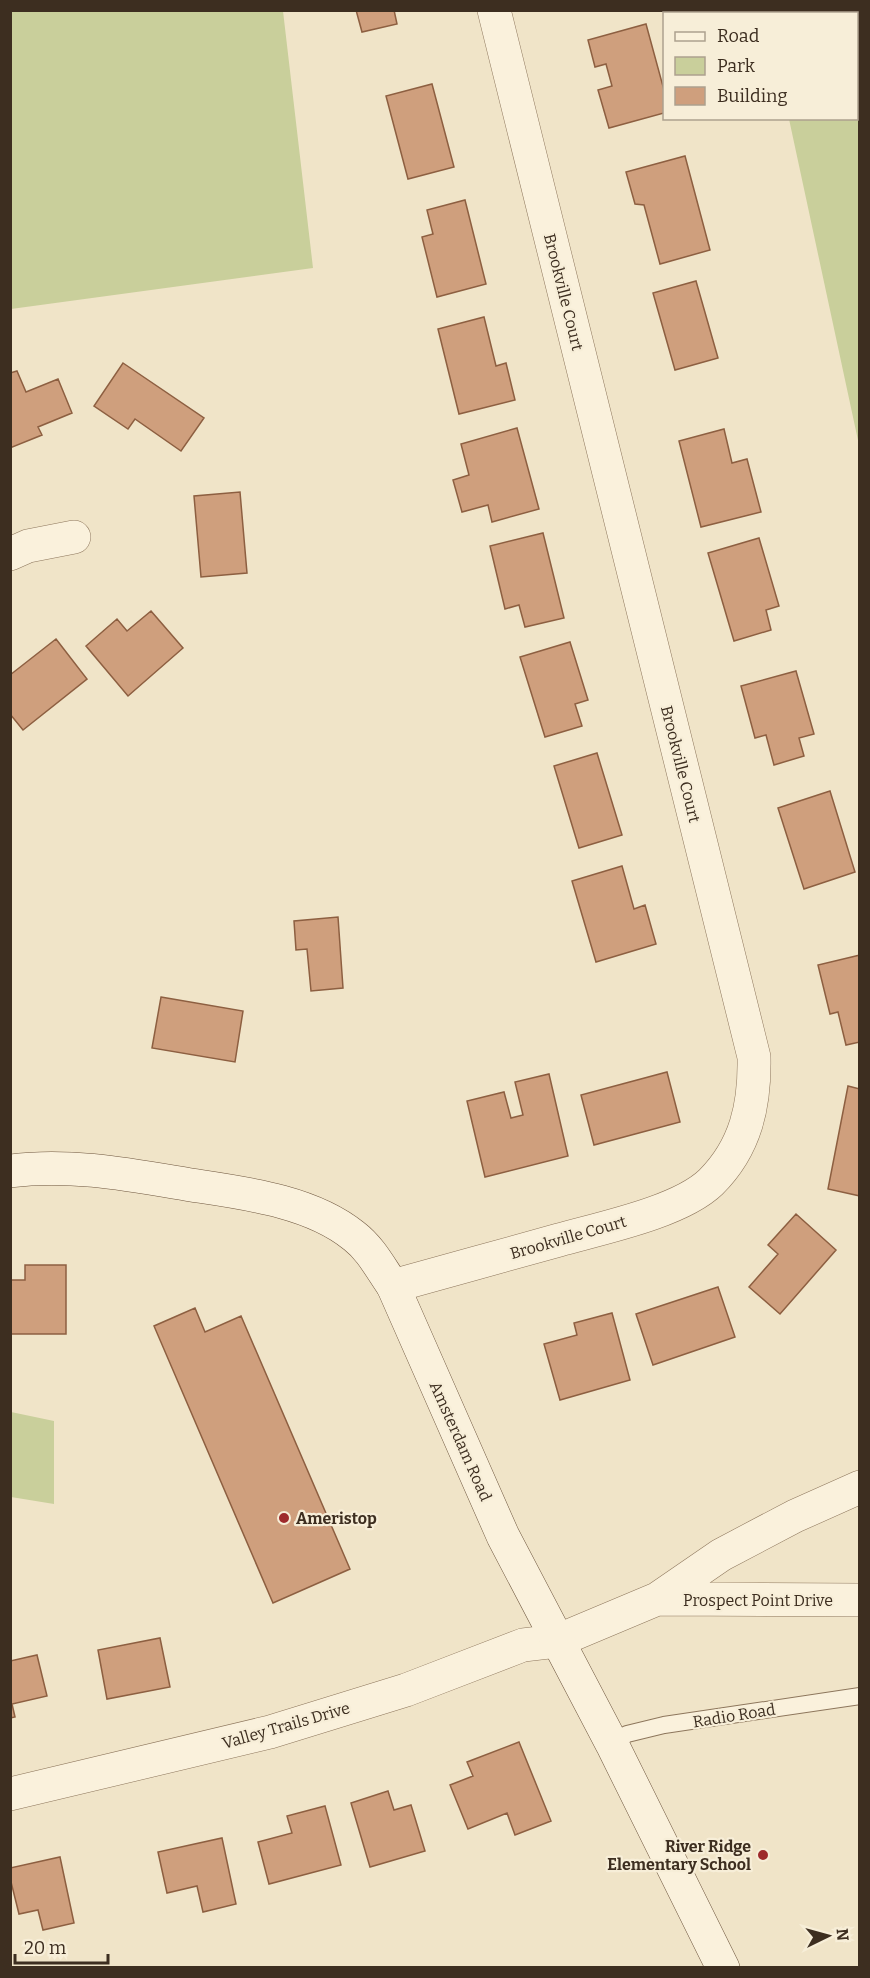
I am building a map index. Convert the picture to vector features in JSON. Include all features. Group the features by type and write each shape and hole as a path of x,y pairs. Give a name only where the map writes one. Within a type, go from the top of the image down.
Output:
{"street":[{"name":"Brookville Court","path":"393,1286 611,1226 678,1204 710,1183 730,1160 742,1139 755,1085 754,1057 495,10"},
{"path":"10,554 28,546 74,537"},
{"name":"Amsterdam Road","path":"10,1171 32,1168 109,1171 273,1198 330,1220 355,1236 370,1251 393,1286 503,1536 612,1744 723,1968"},
{"name":"Prospect Point Drive","path":"557,1641 657,1599 721,1555 795,1516 860,1487"},
{"name":"Prospect Point Drive","path":"657,1599 860,1600"},
{"name":"Valley Trails Drive","path":"10,1794 270,1732 406,1690 523,1645 557,1641"}],"lane":[{"name":"Radio Road","path":"612,1744 627,1734 664,1725 860,1696"}],"green space":[{"path":"10,11 283,11 313,268 11,309"},
{"path":"859,11 859,445 789,120 858,120 858,12 766,12"},
{"path":"11,1412 54,1421 54,1504 11,1497"}],"building":[{"path":"356,10 394,10 397,24 362,32"},
{"path":"646,24 663,86 663,113 609,128 598,90 612,86 606,64 595,67 588,40"},
{"path":"432,84 454,167 408,179 386,96"},
{"path":"685,156 710,250 660,264 644,205 635,204 626,172"},
{"path":"465,200 486,284 437,297 422,237 433,234 427,210"},
{"path":"696,281 718,358 675,370 653,293"},
{"path":"484,317 496,366 506,363 515,400 459,414 438,329"},
{"path":"123,363 204,418 181,451 135,419 128,429 94,406"},
{"path":"17,371 26,392 58,379 72,413 38,427 42,435 10,448 10,373"},
{"path":"517,428 539,509 492,522 488,505 462,512 453,480 469,475 461,444"},
{"path":"724,429 732,463 747,459 761,512 701,527 679,441"},
{"path":"240,492 247,573 201,577 194,496"},
{"path":"543,533 564,618 525,627 519,605 505,609 490,546"},
{"path":"759,538 779,606 766,610 771,630 734,641 708,553"},
{"path":"151,611 183,648 128,696 86,646 117,619 127,631"},
{"path":"56,639 87,679 23,730 10,714 10,675"},
{"path":"570,642 588,700 575,704 582,726 545,737 520,657"},
{"path":"796,671 814,734 799,738 804,756 774,765 766,735 755,738 741,686"},
{"path":"597,753 622,835 579,848 554,766"},
{"path":"830,791 855,872 804,889 778,808"},
{"path":"622,866 634,909 645,905 656,944 596,962 572,881"},
{"path":"338,917 343,988 311,991 307,949 296,950 294,921"},
{"path":"860,955 860,1042 846,1045 838,1012 830,1014 818,965"},
{"path":"161,997 243,1011 235,1062 152,1048"},
{"path":"667,1072 680,1122 594,1145 581,1095"},
{"path":"549,1074 568,1156 485,1177 467,1101 504,1092 511,1118 523,1115 515,1082"},
{"path":"848,1086 860,1089 860,1196 828,1189"},
{"path":"796,1214 836,1250 780,1314 749,1287 778,1254 768,1245"},
{"path":"25,1265 66,1265 66,1334 10,1334 10,1280 25,1280"},
{"path":"718,1287 735,1337 653,1365 636,1314"},
{"path":"195,1308 205,1332 241,1316 350,1569 273,1603 154,1326"},
{"path":"612,1313 630,1380 560,1400 544,1344 577,1335 574,1323"},
{"path":"160,1638 170,1687 107,1699 98,1650"},
{"path":"37,1655 47,1696 12,1704 15,1717 10,1718 10,1661"},
{"path":"519,1742 551,1821 515,1835 507,1813 468,1829 450,1785 473,1776 467,1762"},
{"path":"388,1791 394,1810 411,1805 425,1851 370,1867 351,1803"},
{"path":"325,1806 341,1865 269,1884 258,1842 292,1833 287,1816"},
{"path":"222,1838 236,1904 203,1912 197,1886 167,1893 158,1852"},
{"path":"60,1857 74,1923 43,1930 38,1910 19,1914 10,1878 10,1868"}],"place":[{"name":"Ameristop","path":"284,1518"},
{"name":"River Ridge Elementary School","path":"763,1855"}]}
